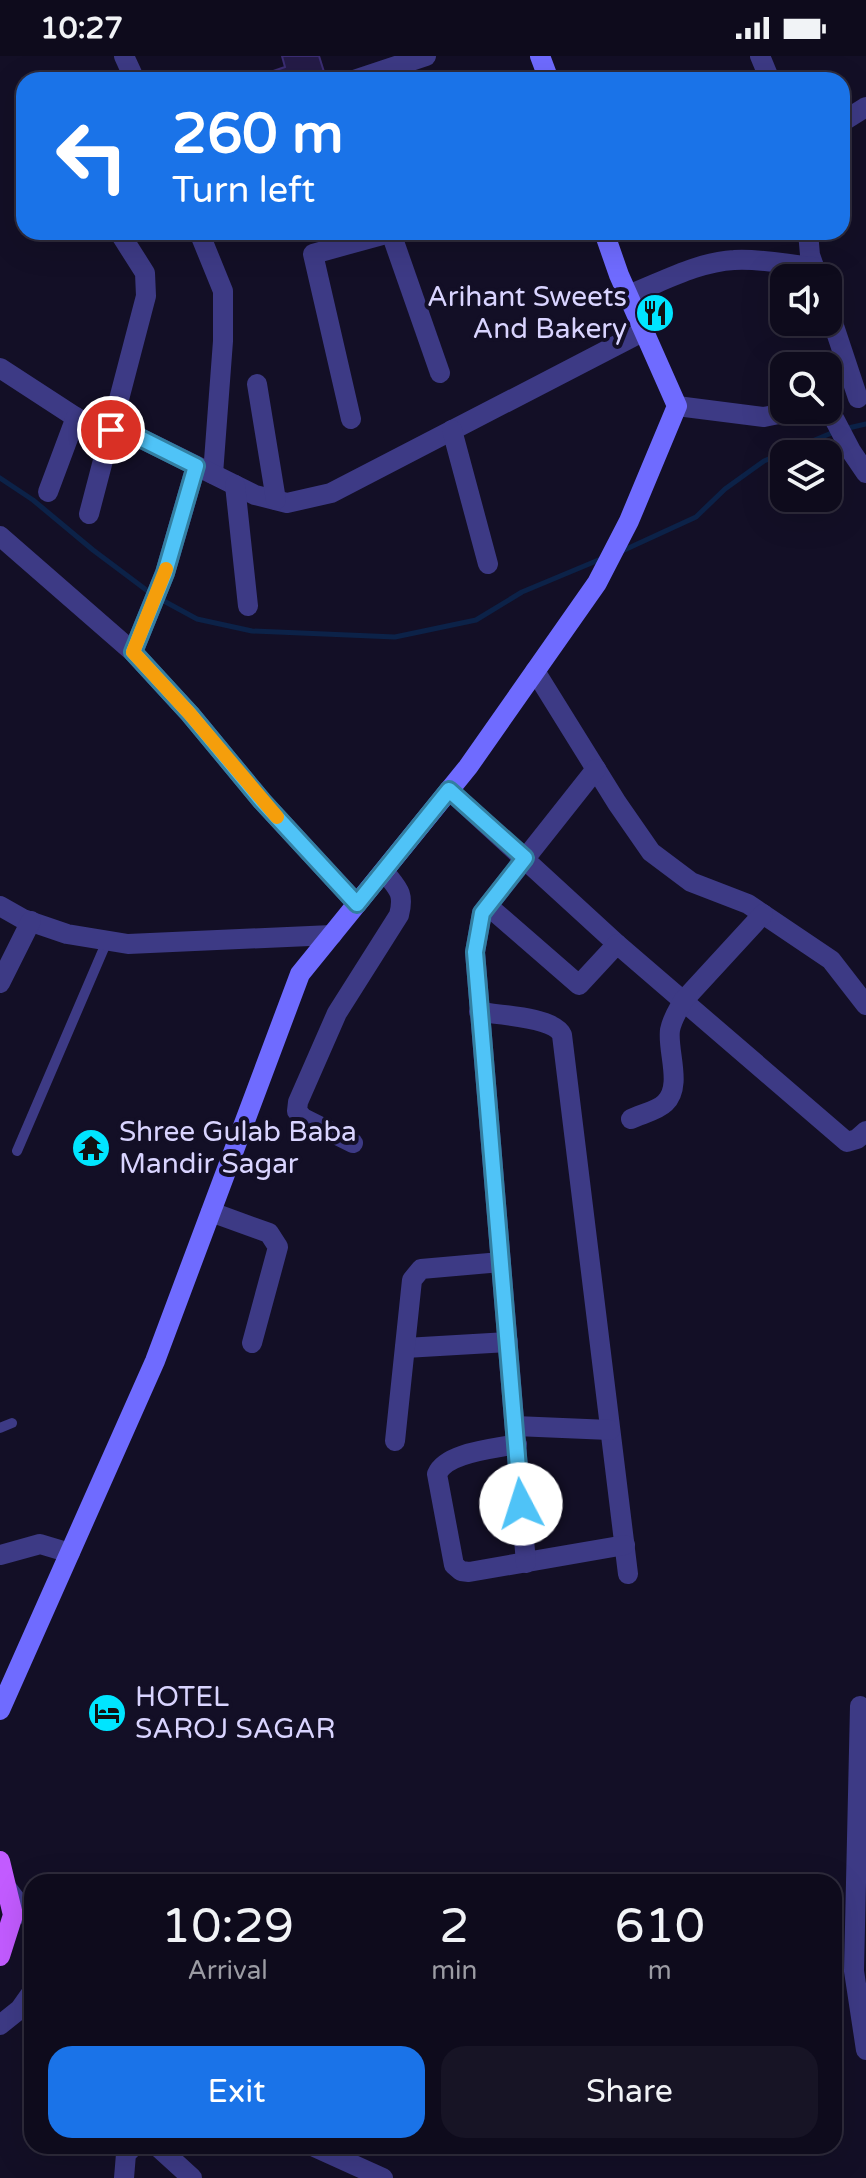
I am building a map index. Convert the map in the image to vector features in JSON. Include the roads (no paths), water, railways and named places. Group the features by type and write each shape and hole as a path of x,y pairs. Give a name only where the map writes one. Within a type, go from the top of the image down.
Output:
{"main road":[{"path":"0,1861 6,1887 22,1918 0,1956"}],"street":[{"path":"378,72 426,56"},
{"path":"89,514 146,296 145,273 124,240"},
{"path":"133,652 204,470 223,341 223,291 202,240"},
{"path":"351,419 313,254 363,240"},
{"path":"395,240 440,373"},
{"path":"0,1710 155,1361 300,974 449,790 597,583 629,521 677,406 607,240"},
{"path":"810,240 814,264"},
{"path":"628,295 698,267 723,261 738,259 770,265"},
{"path":"0,368 76,417 136,436 255,495 287,503 331,493 644,331"},
{"path":"839,336 862,397 842,402"},
{"path":"257,384 276,500"},
{"path":"677,406 770,416"},
{"path":"48,492 76,417"},
{"path":"839,424 860,460"},
{"path":"452,430 488,564"},
{"path":"235,485 248,606"},
{"path":"0,536 133,652 190,714 262,801 357,904"},
{"path":"535,671 651,852 691,882 748,904 831,960 866,1005"},
{"path":"526,1563 475,952 482,913 596,769"},
{"path":"449,790 617,944 847,1142 857,1139 866,1131"},
{"path":"353,1143 303,1118 297,1111 298,1102 337,1013 399,915 400,892 384,871"},
{"path":"0,906 67,934 128,944 332,935"},
{"path":"488,906 579,985 617,944"},
{"path":"631,1119 663,1105 670,1097 673,1086 671,1027 683,1001 763,914"},
{"path":"0,983 31,921"},
{"path":"479,1012 548,1023 559,1029 562,1035 628,1574"},
{"path":"211,1212 269,1233 278,1247 252,1343"},
{"path":"395,1441 415,1274 421,1269 501,1262"},
{"path":"405,1348 508,1342"},
{"path":"610,1430 516,1435 449,1459 437,1474 454,1565 461,1571 625,1545"},
{"path":"0,1555 40,1544 70,1553"},
{"path":"860,1706 862,1775 854,1971 866,2050"},
{"path":"0,2025 24,2003"},
{"path":"124,2178 126,2154"},
{"path":"166,2154 192,2178"},
{"path":"330,2154 383,2178"}],"lane":[{"path":"17,1151 107,941"},
{"path":"0,1428 12,1423"}],"waterway":[{"path":"844,429 866,424"},
{"path":"622,551 696,517 725,489 764,461 834,432"},
{"path":"0,478 33,500 153,595"},
{"path":"162,600 197,619 252,631 395,637 476,620 522,592 601,559"}],"place":[{"name":"Arihant Sweets And Bakery","path":"655,313"},
{"name":"Shree Gulab Baba Mandir Sagar","path":"91,1148"},
{"name":"HOTEL SAROJ SAGAR","path":"107,1713"}]}
